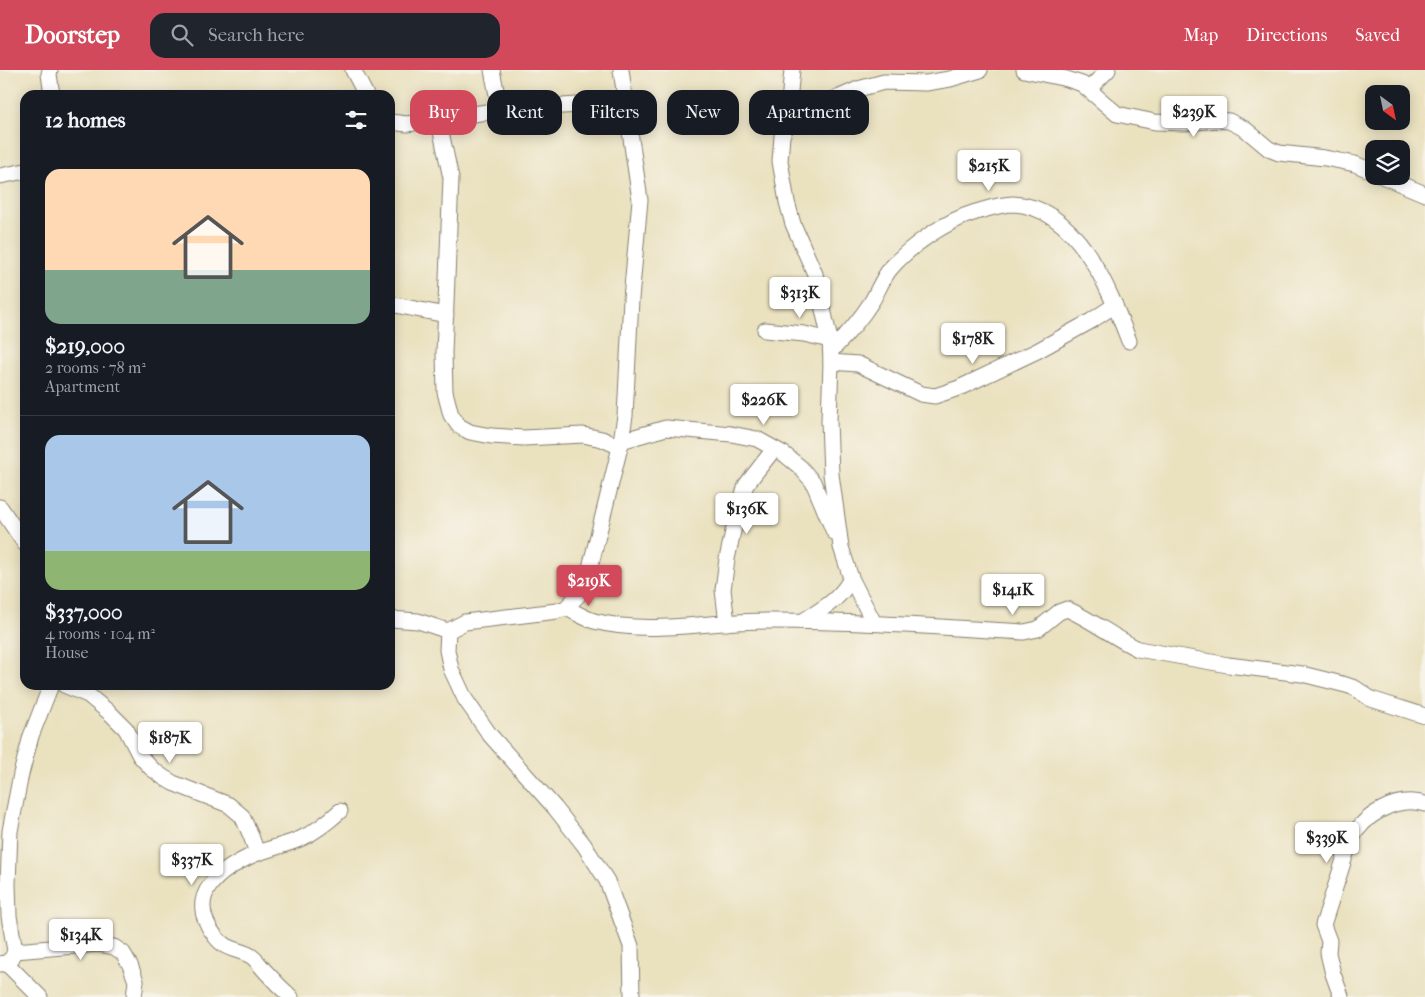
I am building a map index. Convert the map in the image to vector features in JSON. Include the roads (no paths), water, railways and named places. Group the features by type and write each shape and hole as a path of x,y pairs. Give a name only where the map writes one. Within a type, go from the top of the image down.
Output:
{"street":[{"path":"50,70 51,90"},
{"path":"353,70 363,90"},
{"path":"492,70 496,90"},
{"path":"621,70 624,90"},
{"path":"790,90 792,70"},
{"path":"855,90 884,76 926,83 950,79 980,70"},
{"path":"1024,70 1082,84 1118,114 1155,122 1185,124 1217,120 1228,121 1245,129 1269,149 1279,153 1325,158 1365,168"},
{"path":"1089,89 1108,70"},
{"path":"395,123 410,123"},
{"path":"442,135 451,178 445,392 451,415 459,426 470,432 491,436 524,438 583,435 620,444 666,428 731,434 757,439 784,454 800,467 813,482 841,547 851,578 874,623"},
{"path":"395,619 418,621 448,631 465,622 557,611 566,608 585,588 625,416 631,299 640,200 630,135"},
{"path":"782,135 780,161 787,202 793,224 815,274 831,351 829,421 831,474 841,547"},
{"path":"0,176 20,172"},
{"path":"1404,185 1425,194"},
{"path":"831,351 849,333 867,309 894,264 927,237 946,224 967,215 991,207 1012,204 1038,209 1050,215 1070,231 1084,248 1115,305 1129,341"},
{"path":"395,305 446,315"},
{"path":"765,330 804,334 831,351 921,394 935,396 959,388 1037,351 1091,321 1115,305"},
{"path":"727,624 723,590 727,559 737,513 746,485 774,449"},
{"path":"0,507 20,537"},
{"path":"804,621 837,598 846,588 851,578"},
{"path":"566,608 592,620 618,626 673,627 768,621 804,621 1024,632 1038,628 1059,612 1067,610 1079,614 1138,649 1302,674 1355,688 1371,699 1425,716"},
{"path":"448,631 447,650 451,669 465,700 490,735 555,808 584,845 607,881 632,946 632,997"},
{"path":"40,997 7,959 8,884 10,831 22,774 31,736 49,690"},
{"path":"75,690 88,696 126,729 140,756 151,768 173,783 229,805 242,816 252,836 257,853"},
{"path":"1341,996 1333,974 1328,953 1329,941 1323,925 1350,841 1356,829 1372,815 1391,805 1415,802 1425,804"},
{"path":"291,997 250,956 226,948 214,936 204,917 201,902 208,888 218,877 231,868 257,853 275,849 302,838 324,825 340,811"},
{"path":"7,959 36,951 98,944 114,947 122,953 130,965 136,981 134,997"}]}
